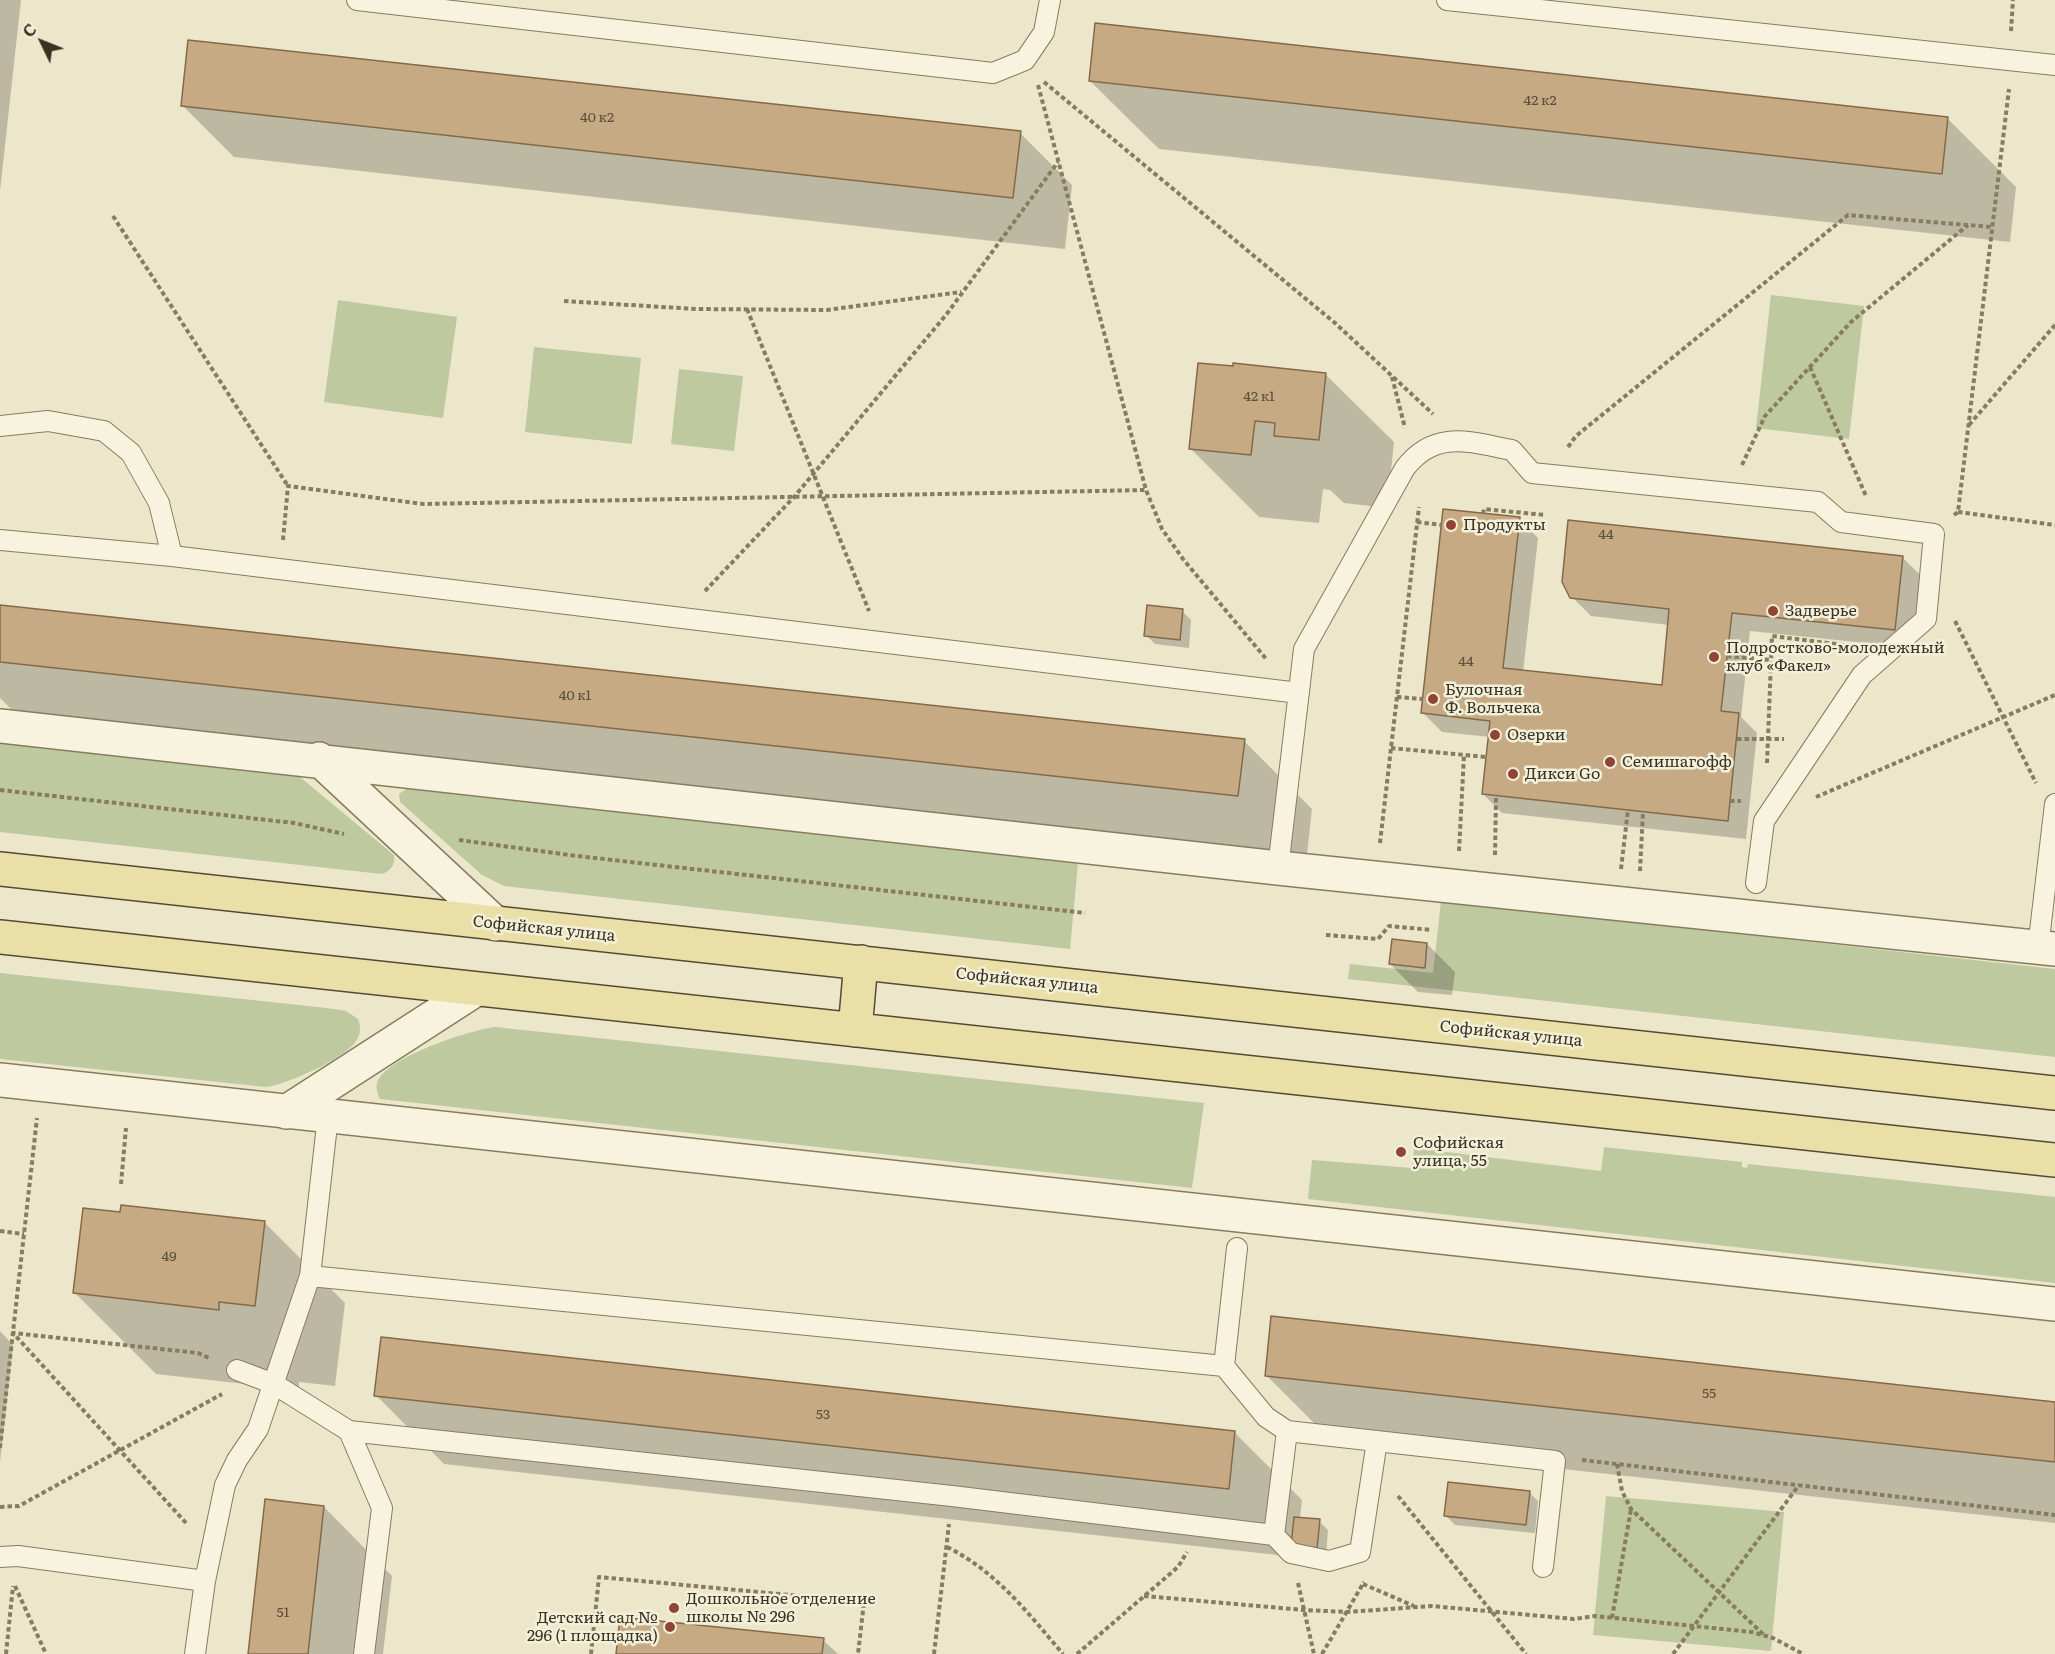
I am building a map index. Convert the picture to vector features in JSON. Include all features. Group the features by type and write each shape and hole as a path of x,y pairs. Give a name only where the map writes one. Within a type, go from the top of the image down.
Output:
{"main road":[{"name":"Софийская улица","path":"0,869 2055,1094"},
{"path":"0,937 2055,1160"},
{"path":"855,1030 861,963"}],"street":[{"path":"0,726 319,759 1278,868 2047,949"},
{"path":"319,759 496,924"},
{"path":"286,1112 474,990"},
{"path":"0,1080 2055,1304"}],"lane":[{"path":"357,0 993,73 1025,60 1044,32 1050,0"},
{"path":"1447,0 2055,65"},
{"path":"0,426 48,421 104,431 131,453 159,503 172,556"},
{"path":"1278,868 1304,650 1395,485 1413,458 1436,443 1448,440 1512,450 1532,473 1818,502 1841,522 1934,534 1926,619 1880,657 1863,675 1764,821 1756,883"},
{"path":"0,540 172,556 1299,693"},
{"path":"2047,949 2055,804"},
{"path":"195,1654 205,1581 225,1485 237,1460 258,1429 310,1276 328,1116"},
{"path":"1224,1366 1237,1248"},
{"path":"310,1276 1224,1366 1266,1417 1287,1431 1555,1461 1543,1567"},
{"path":"246,1373 274,1384 349,1431 952,1496 1274,1535 1291,1554 1329,1561 1360,1552 1377,1441"},
{"path":"349,1431 382,1508 364,1654"},
{"path":"1274,1535 1287,1431"},
{"path":"0,1557 18,1556 205,1581"}],"path":[{"path":"1934,534 1958,512 2009,94 2008,61 2013,0"},
{"path":"1299,693 1254,647 1183,559 1162,529 1146,490 1036,76 1335,323 1440,421 1448,440"},
{"path":"679,617 794,497 962,292 1059,161"},
{"path":"1549,475 1576,436 1848,215 1992,228"},
{"path":"113,216 288,486 281,569"},
{"path":"1729,493 1765,416 1851,322 1968,225"},
{"path":"564,301 827,310 962,292"},
{"path":"747,309 882,642"},
{"path":"1968,426 1973,423 2055,325"},
{"path":"1810,367 1880,527"},
{"path":"1392,375 1413,458"},
{"path":"288,486 423,504 1146,490"},
{"path":"1380,843 1419,505"},
{"path":"1483,514 1484,510 1545,515"},
{"path":"1958,512 2055,525"},
{"path":"1417,522 1442,525"},
{"path":"1927,609 1956,622 2040,789"},
{"path":"1727,656 1771,660"},
{"path":"1397,697 1423,699"},
{"path":"1737,738 1818,741"},
{"path":"1391,748 1485,758"},
{"path":"1459,851 1464,755"},
{"path":"0,790 294,823 372,839 448,838 577,856 1085,913"},
{"path":"1495,855 1496,796"},
{"path":"1621,868 1628,810"},
{"path":"1640,871 1643,812"},
{"path":"1326,935 1378,939 1389,926 1432,930"},
{"path":"0,1448 37,1118"},
{"path":"121,1184 126,1128"},
{"path":"0,1230 24,1233"},
{"path":"13,1333 198,1353 246,1373"},
{"path":"13,1333 212,1550"},
{"path":"0,1507 19,1506 119,1451 246,1373"},
{"path":"1555,1461 1578,1460 1617,1464 2055,1515"},
{"path":"1617,1464 1622,1491 1631,1509 1764,1636"},
{"path":"1374,1467 1526,1654"},
{"path":"1673,1654 1798,1485"},
{"path":"934,1654 952,1496"},
{"path":"1612,1618 1631,1509"},
{"path":"1077,1654 1178,1567 1204,1527"},
{"path":"946,1547 974,1561 999,1582 1063,1654"},
{"path":"1322,1654 1366,1578 1366,1557 1360,1552"},
{"path":"1291,1554 1314,1654"},
{"path":"591,1654 598,1576 864,1602 858,1654"},
{"path":"6,1654 14,1582 45,1654"},
{"path":"1363,1584 1416,1607"},
{"path":"1144,1596 1347,1612 1416,1607 1574,1619 1595,1616 1764,1636 1803,1654"}],"green space":[{"path":"1771,295 1864,306 1849,439 1756,428"},
{"path":"338,300 457,317 443,418 324,402"},
{"path":"534,347 641,358 632,444 525,432"},
{"path":"679,369 743,376 734,451 671,444"},
{"path":"0,743 300,777 394,855 394,862 388,871 382,874 0,832"},
{"path":"406,789 1078,863 1070,949 504,886 482,875 400,802 399,794"},
{"path":"1441,901 2055,969 2055,1057 1348,979 1350,964 1433,973"},
{"path":"0,973 346,1011 358,1019 360,1033 350,1048 328,1063 301,1076 266,1087 0,1059"},
{"path":"495,1027 1204,1103 1192,1188 380,1099 377,1082 389,1068 434,1045 468,1033"},
{"path":"1604,1147 1742,1162 1742,1167 1747,1168 1748,1164 2055,1197 2055,1283 1308,1199 1312,1160 1412,1168 1414,1148 1601,1171"},
{"path":"1606,1496 1784,1512 1771,1651 1593,1635"}],"building":[{"path":"1095,23 1948,117 1942,174 1089,81"},
{"path":"188,40 1021,131 1013,198 181,106"},
{"path":"1198,363 1233,366 1233,363 1326,373 1319,440 1274,436 1275,423 1255,421 1251,455 1189,449"},
{"path":"1443,509 1520,517 1503,668 1662,685 1669,609 1570,598 1562,582 1568,520 1903,556 1895,630 1732,613 1721,711 1739,713 1728,821 1482,794 1490,721 1421,713"},
{"path":"0,605 1245,739 1238,796 0,662"},
{"path":"1147,605 1183,609 1180,640 1144,636"},
{"path":"1392,939 1427,943 1425,968 1389,964"},
{"path":"121,1205 265,1221 255,1306 219,1302 219,1310 73,1293 83,1208 120,1212"},
{"path":"1271,1316 2055,1402 2055,1462 1265,1376"},
{"path":"381,1337 1235,1431 1229,1489 374,1396"},
{"path":"1448,1482 1530,1491 1526,1525 1444,1516"},
{"path":"265,1499 324,1506 308,1654 248,1654"},
{"path":"1294,1517 1320,1519 1317,1548 1291,1545"},
{"name":"Детский сад № 296 (1 площадка)","path":"620,1617 824,1638 822,1654 616,1654"}],"place":[{"name":"Продукты","path":"1451,525"},
{"name":"Задверье","path":"1773,611"},
{"name":"Подростково-молодежный клуб «Факел»","path":"1714,657"},
{"name":"Булочная Ф. Вольчека","path":"1433,699"},
{"name":"Озерки","path":"1495,735"},
{"name":"Семишагофф","path":"1610,762"},
{"name":"Дикси Go","path":"1513,774"},
{"name":"Софийская улица, 55","path":"1401,1152"},
{"name":"Дошкольное отделение школы № 296","path":"674,1608"},
{"name":"Детский сад № 296 (1 площадка)","path":"670,1627"}]}
